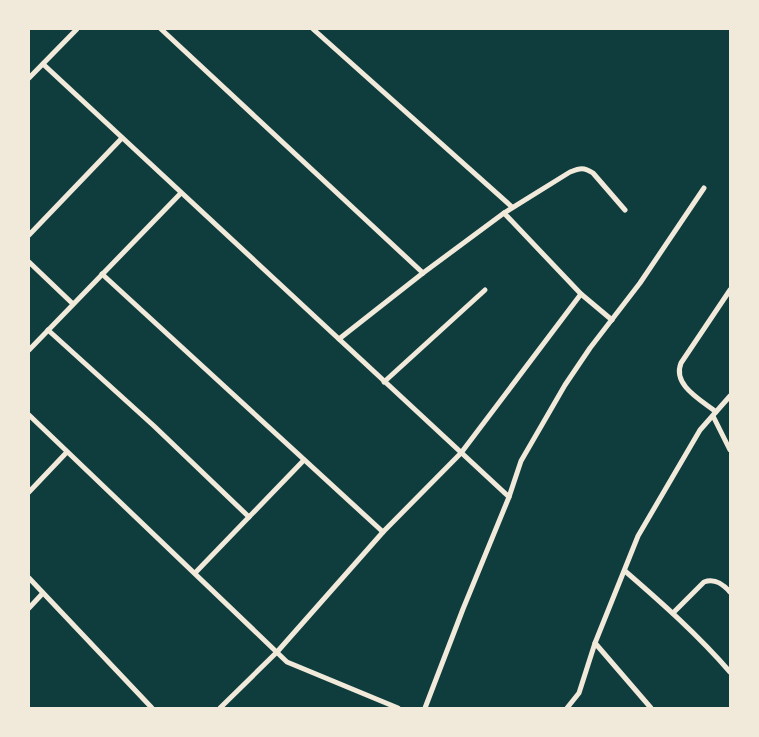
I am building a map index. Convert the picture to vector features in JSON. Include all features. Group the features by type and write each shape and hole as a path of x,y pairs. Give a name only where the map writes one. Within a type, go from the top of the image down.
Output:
{"street":[{"path":"29,78 77,29"},
{"path":"161,29 423,273"},
{"path":"313,29 512,207"},
{"path":"43,64 509,497"},
{"path":"29,234 122,138"},
{"path":"338,339 512,207 570,172 582,168 593,173 625,210"},
{"path":"425,708 509,497 521,461 580,362 640,283 704,188"},
{"path":"29,350 181,193"},
{"path":"504,213 581,294 612,320"},
{"path":"29,262 73,304"},
{"path":"102,274 383,532"},
{"path":"384,382 485,290"},
{"path":"730,290 678,370 679,377 689,391 714,414 730,450"},
{"path":"220,708 277,652 383,532 461,452 581,294"},
{"path":"48,330 154,426 249,517"},
{"path":"566,708 579,693 595,643 638,536 700,430 730,396"},
{"path":"29,415 287,662 398,708"},
{"path":"29,492 68,452"},
{"path":"195,573 304,460"},
{"path":"624,571 673,613 711,650 730,672"},
{"path":"29,578 152,708"},
{"path":"673,613 701,584 709,580 716,581 730,592"},
{"path":"29,608 43,593"},
{"path":"595,643 651,708"}]}
